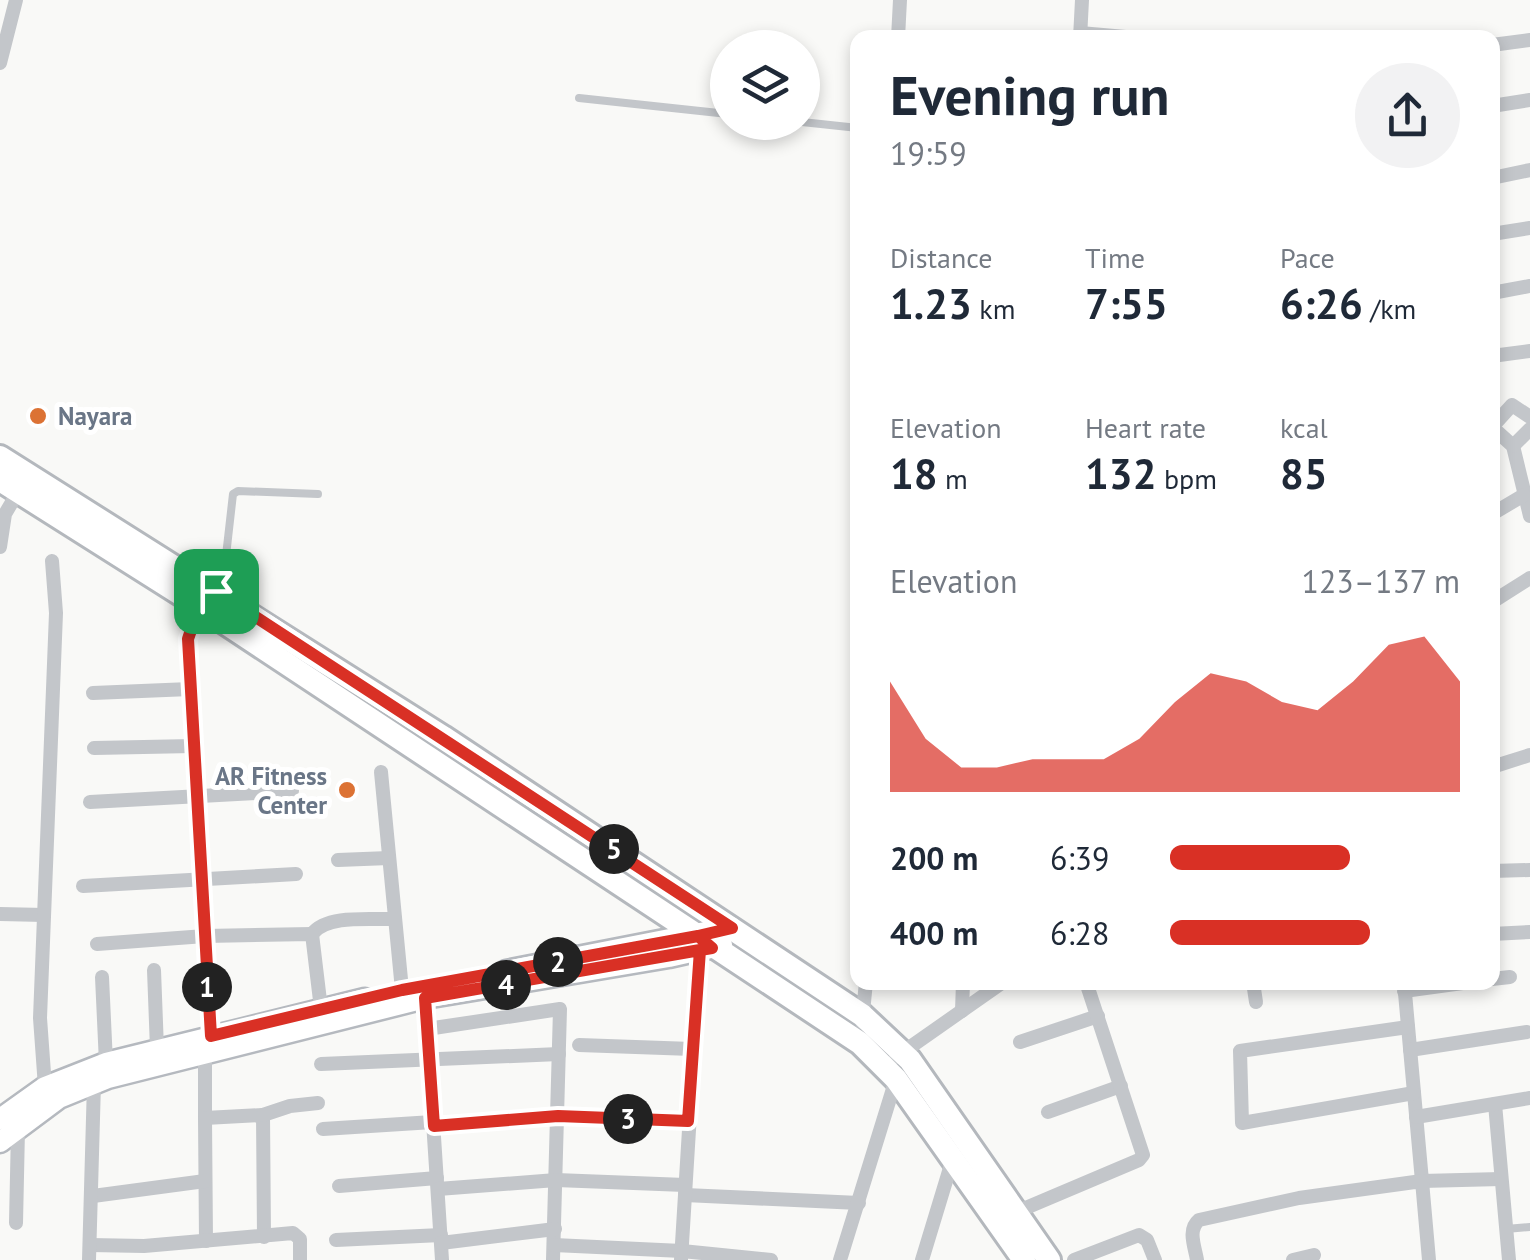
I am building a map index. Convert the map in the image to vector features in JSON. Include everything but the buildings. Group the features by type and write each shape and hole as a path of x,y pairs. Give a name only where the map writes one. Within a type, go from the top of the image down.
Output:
{"main road":[{"path":"0,457 862,1015 903,1052 1049,1260"},
{"path":"9,486 214,598 703,945 860,1043 890,1072 1024,1260"}],"street":[{"path":"0,62 16,0"},
{"path":"898,30 900,0"},
{"path":"1080,30 1082,0"},
{"path":"1500,44 1530,40"},
{"path":"1500,105 1530,100"},
{"path":"1500,176 1530,170"},
{"path":"1500,233 1530,228"},
{"path":"1500,292 1530,286"},
{"path":"1500,355 1530,350"},
{"path":"1500,418 1512,405 1530,417"},
{"path":"1513,446 1530,430"},
{"path":"1500,434 1513,446 1530,516"},
{"path":"0,547 9,486"},
{"path":"1500,509 1524,495"},
{"path":"45,1087 40,1018 56,613 52,561"},
{"path":"1500,597 1530,578"},
{"path":"206,1241 205,936 188,639 190,629 214,598"},
{"path":"94,693 190,689"},
{"path":"94,748 194,746"},
{"path":"1500,765 1530,755"},
{"path":"381,772 402,990"},
{"path":"90,802 292,791"},
{"path":"338,860 389,858"},
{"path":"1500,871 1530,870"},
{"path":"83,886 296,874"},
{"path":"0,914 44,915"},
{"path":"321,1008 312,934 331,922 395,919"},
{"path":"1500,934 1530,932"},
{"path":"0,1142 9,1124 45,1087 106,1063 157,1049 208,1044 703,945 740,933"},
{"path":"96,944 312,934"},
{"path":"9,1124 94,1082 321,1008 402,990 703,945"},
{"path":"682,1255 692,1049 703,945"},
{"path":"154,970 157,1049"},
{"path":"102,976 106,1063"},
{"path":"1500,979 1510,977"},
{"path":"860,1043 865,990"},
{"path":"962,1011 963,990"},
{"path":"840,1260 859,1203 890,1072 903,1052 991,990"},
{"path":"1016,1212 1139,1160 1142,1148 1089,990"},
{"path":"1254,990 1256,1002"},
{"path":"1404,990 1429,1260"},
{"path":"425,998 442,1260"},
{"path":"426,1029 560,1009 554,1245"},
{"path":"1020,1042 1098,1016"},
{"path":"1408,1027 1240,1051 1242,1123 1414,1092"},
{"path":"1410,1050 1527,1032"},
{"path":"579,1045 692,1049"},
{"path":"322,1064 559,1054"},
{"path":"94,1082 90,1252 144,1253 206,1241 298,1234 300,1260"},
{"path":"1048,1112 1122,1086"},
{"path":"1416,1117 1530,1098"},
{"path":"205,1118 263,1115 290,1106 318,1103"},
{"path":"1495,1104 1508,1260"},
{"path":"263,1115 264,1237"},
{"path":"323,1129 558,1116 688,1121"},
{"path":"9,1124 16,1223"},
{"path":"922,1260 953,1158"},
{"path":"1197,1260 1192,1233 1199,1220 1299,1198 1422,1181 1501,1179"},
{"path":"339,1186 556,1180 859,1203"},
{"path":"93,1196 206,1181"},
{"path":"1074,1260 1140,1235 1155,1260"},
{"path":"336,1240 441,1239 771,1260"},
{"path":"1293,1260 1314,1256"}],"lane":[{"path":"580,98 710,112"},
{"path":"820,124 850,127"},
{"path":"214,598 233,494 318,494"},
{"path":"1506,1229 1530,1227"}],"place":[{"name":"Nayara","path":"38,416"},
{"name":"AR Fitness Center","path":"347,790"}],"route":[{"path":"216,591 190,629 188,639 211,1036 402,990 698,936 712,948 700,950 688,1121 558,1116 434,1126 425,998 669,958 700,950 712,948 698,936 732,928 216,591"}]}
